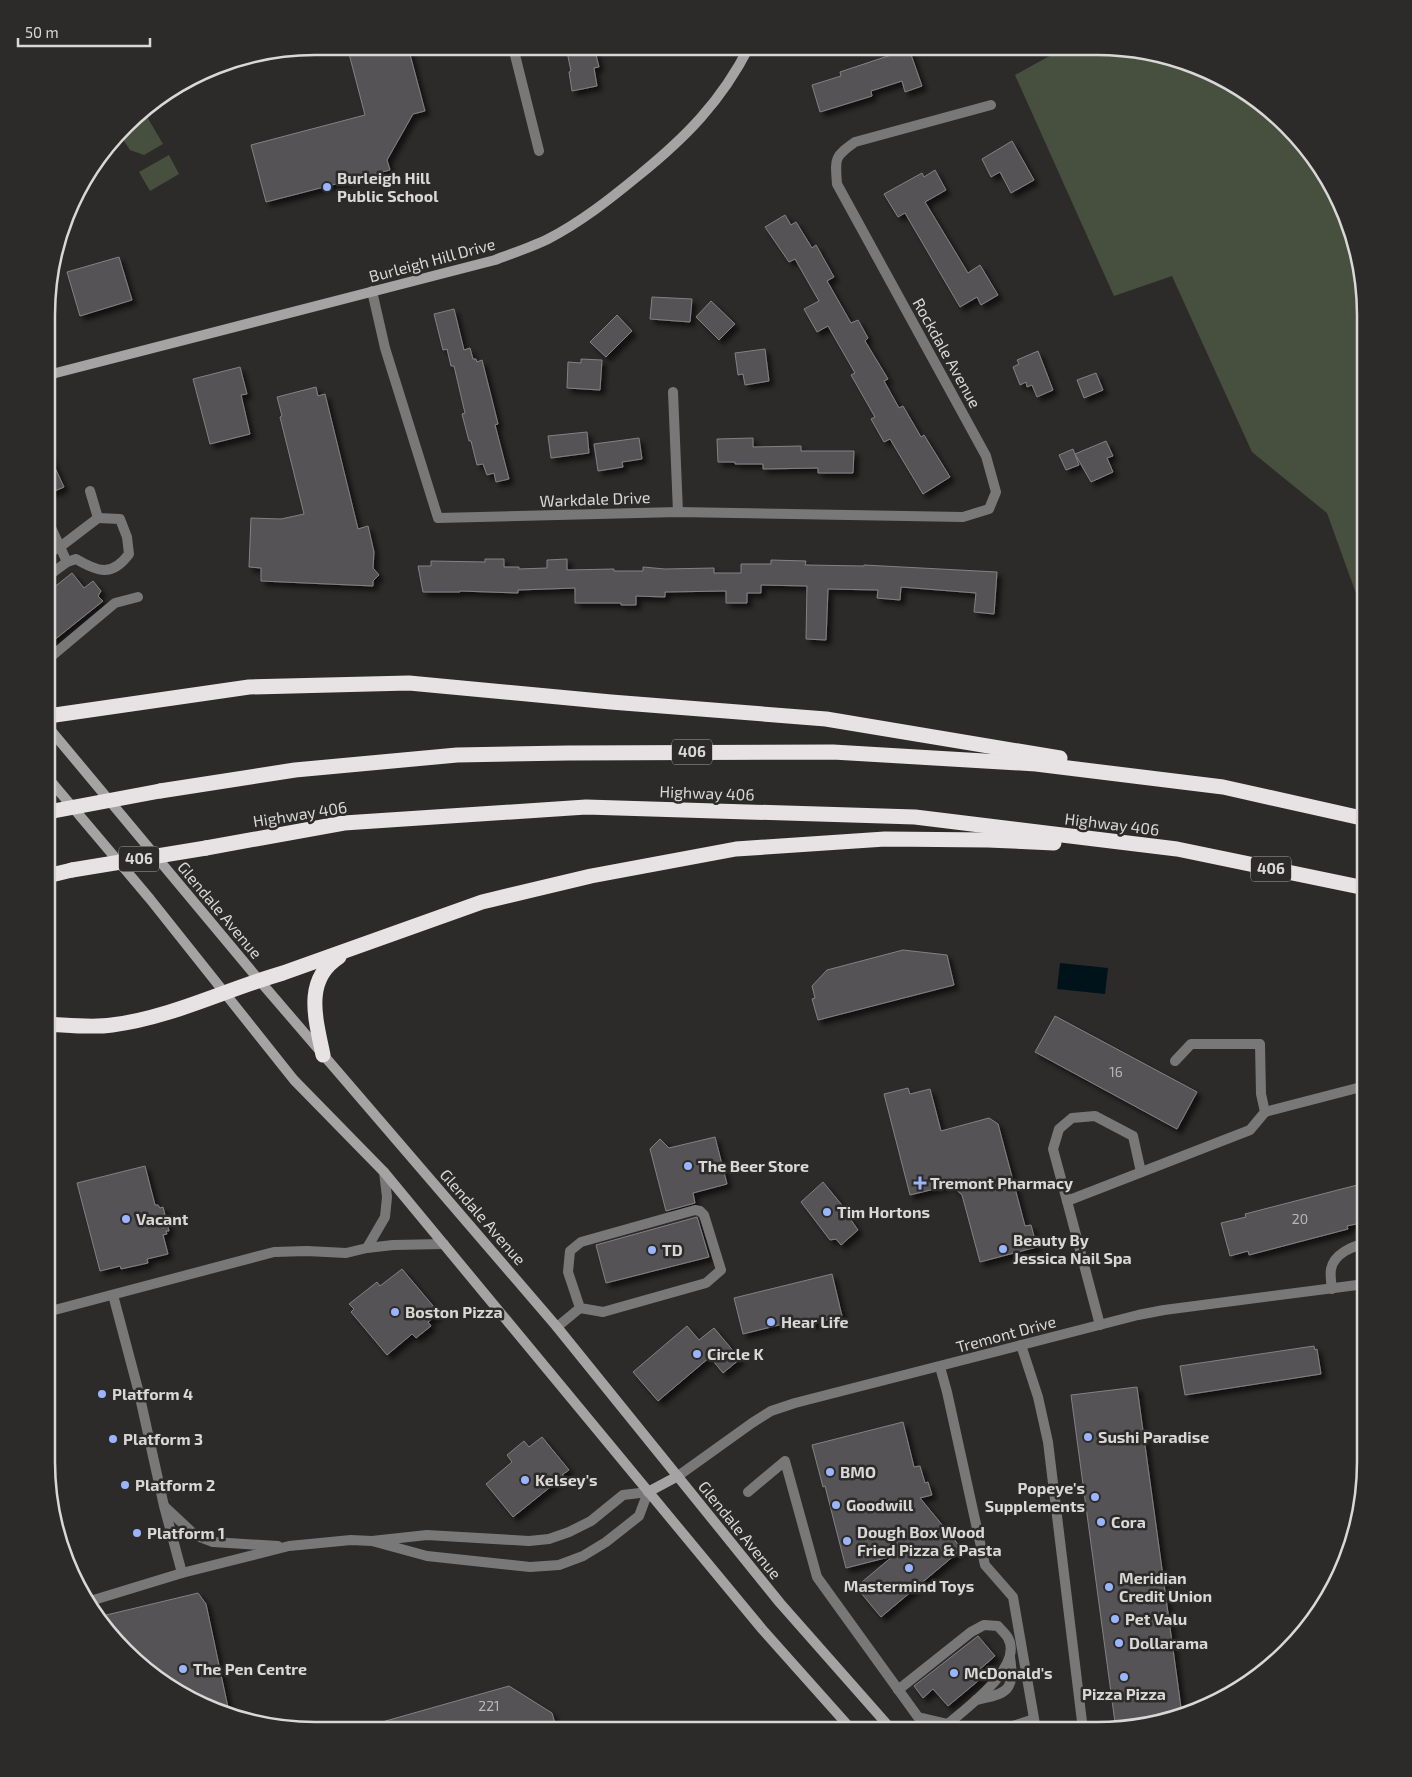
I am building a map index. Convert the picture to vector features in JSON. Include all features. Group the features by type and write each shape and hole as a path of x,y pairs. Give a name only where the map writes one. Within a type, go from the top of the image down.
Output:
{"highway":[{"path":"55,715 249,688 409,683 611,702 826,719 1014,750 1223,788"},
{"name":"406","path":"55,811 160,791 295,770 457,756 686,752 833,752 1036,764 1223,788 1357,817"},
{"name":"Highway 406","path":"55,874 344,823 586,807 915,817 1178,849 1357,886"},
{"path":"55,1024 111,1025 160,1016 482,902 591,876 736,848 895,839 988,840 1178,849"},
{"path":"323,1055 314,996 321,975 328,964 358,945"}],"main road":[{"name":"Burleigh Hill Drive","path":"55,373 495,260 548,239 603,205 674,146 710,108 746,55"},
{"name":"Glendale Avenue","path":"55,735 259,980 558,1327 780,1603 885,1722"},
{"path":"55,786 150,899 294,1080 384,1172 762,1629 845,1722"},
{"path":"648,1492 678,1476"}],"street":[{"path":"515,55 539,150"},
{"name":"Rockdale Avenue","path":"989,509 996,492 986,456 837,184 836,165 839,153 855,142 991,105"},
{"name":"Warkdale Drive","path":"372,291 385,348 438,518 678,512 963,518 989,509"},
{"path":"673,392 678,512"},
{"path":"90,491 98,518"},
{"path":"55,549 98,518 120,519 127,537 129,554 122,564 105,571 92,568 76,559 67,562 55,571"},
{"path":"55,536 67,562"},
{"path":"55,653 116,603 138,597"},
{"path":"1175,1061 1191,1044 1260,1044 1261,1094 1265,1112"},
{"path":"1067,1201 1250,1130 1265,1112 1357,1088"},
{"path":"1100,1325 1053,1150 1060,1129 1072,1118 1095,1116 1132,1136 1141,1172"},
{"path":"367,1248 385,1217 387,1197 384,1172"},
{"path":"695,1210 704,1214 720,1270 706,1283 603,1312 580,1308 568,1272 570,1251 581,1242 695,1210"},
{"path":"55,1310 274,1252 346,1253 367,1248 407,1244 444,1244"},
{"path":"1332,1289 1331,1267 1340,1254 1357,1246"},
{"name":"Tremont Drive","path":"678,1476 752,1422 771,1411 795,1403 1164,1310 1357,1285"},
{"path":"114,1295 139,1393 164,1506 182,1573"},
{"path":"558,1327 580,1308"},
{"path":"1021,1345 1038,1397 1048,1442 1082,1722"},
{"path":"940,1366 985,1565 1013,1597 1035,1722"},
{"path":"748,1492 785,1461 817,1577 918,1717 934,1722"},
{"path":"164,1506 195,1534 213,1542 289,1546 351,1540 372,1541 426,1534 529,1541 549,1539 569,1532 590,1521 623,1495 648,1492 639,1516 613,1537 583,1556 560,1564 530,1567 427,1556 372,1541"},
{"path":"95,1600 182,1573 289,1546"},
{"path":"898,1690 971,1632 984,1625 998,1626 1009,1639 1010,1656 1005,1668 993,1685 955,1722"},
{"path":"1025,1722 1034,1719"}],"green space":[{"path":"1051,55 1131,57 1180,69 1227,90 1255,109 1281,131 1313,171 1337,216 1348,248 1355,281 1357,315 1357,596 1327,513 1252,452 1172,276 1114,296 1015,75"},
{"path":"147,117 163,144 144,155 130,150 123,140"},
{"path":"169,155 179,174 150,191 139,172"}],"water":[{"path":"1060,963 1108,968 1105,994 1057,989"}],"building":[{"path":"349,55 410,55 425,111 413,114 387,160 390,170 266,202 251,145 365,115"},
{"path":"568,55 596,55 599,67 594,68 597,86 572,91 569,72 571,71"},
{"path":"891,55 911,55 922,86 905,92 902,81 871,91 872,96 820,112 812,85 841,76 840,72"},
{"path":"1012,141 1034,180 1011,193 1000,172 991,177 982,159"},
{"path":"935,170 946,190 925,202 968,273 980,265 998,295 981,305 977,297 960,307 905,213 898,217 884,194 922,173 924,177"},
{"path":"785,215 791,225 796,222 812,248 816,245 834,277 827,281 851,323 858,320 868,338 865,341 888,379 884,381 899,408 903,406 921,437 924,435 950,477 923,494 890,439 884,442 871,419 875,417 851,375 855,373 828,326 817,332 804,309 819,301 795,259 789,262 765,227"},
{"path":"119,257 132,300 80,316 67,272"},
{"path":"652,297 692,299 690,322 650,319"},
{"path":"711,301 735,324 719,340 696,317"},
{"path":"454,309 464,350 470,348 473,359 476,359 477,362 482,360 498,424 495,425 509,479 496,482 494,473 487,475 483,464 477,465 471,441 469,441 462,414 465,413 454,366 451,366 447,349 443,350 434,314"},
{"path":"617,315 632,331 606,357 590,342"},
{"path":"765,349 769,381 745,385 743,374 738,375 735,353"},
{"path":"1038,351 1053,390 1037,397 1032,385 1027,387 1026,382 1020,385 1013,367 1019,364 1017,360"},
{"path":"581,359 602,360 600,390 567,388 568,362 581,363"},
{"path":"240,367 247,394 241,395 250,434 210,444 193,379"},
{"path":"1096,373 1103,390 1084,398 1077,380"},
{"path":"316,387 318,396 325,394 358,529 368,526 374,552 373,568 379,575 373,581 373,586 261,581 261,568 249,567 251,518 281,519 304,514 280,417 282,416 277,397"},
{"path":"587,432 589,453 551,458 548,436"},
{"path":"639,438 642,459 622,462 623,467 598,471 594,444"},
{"path":"753,438 753,447 801,446 801,451 854,451 853,473 818,473 818,468 763,469 763,464 718,462 717,439"},
{"path":"1106,441 1113,456 1107,458 1113,472 1091,482 1075,454"},
{"path":"1073,449 1079,465 1066,470 1059,455"},
{"path":"55,468 64,487 55,491"},
{"path":"485,559 504,559 504,567 519,567 519,569 547,568 547,560 567,559 567,570 614,569 614,571 643,571 643,567 665,569 714,568 714,573 741,573 741,564 771,564 771,560 806,561 805,565 864,565 997,572 994,614 974,612 976,593 901,587 900,600 877,598 878,590 828,589 826,640 806,639 807,586 761,585 761,593 747,593 747,603 726,603 726,591 665,592 665,597 636,596 636,605 621,605 621,603 575,603 575,588 518,590 518,593 423,592 418,566 431,566 431,561 485,562"},
{"path":"72,573 84,588 93,581 101,591 98,596 103,601 55,639 55,586"},
{"path":"903,950 947,955 954,985 818,1020 812,999 815,998 812,986 827,970"},
{"path":"1055,1016 1197,1092 1177,1129 1035,1052"},
{"path":"908,1088 910,1094 930,1089 941,1131 989,1118 998,1124 1025,1226 1031,1225 1037,1247 980,1262 962,1195 951,1185 910,1195 884,1094"},
{"name":"The Beer Store","path":"715,1137 727,1184 693,1193 695,1203 666,1211 650,1149 660,1139 669,1148"},
{"name":"Vacant","path":"145,1166 155,1205 158,1205 160,1208 163,1207 169,1231 166,1231 167,1234 163,1235 168,1254 147,1259 148,1263 121,1269 120,1266 100,1271 77,1183"},
{"name":"Tim Hortons","path":"823,1182 846,1210 846,1213 858,1230 841,1245 836,1239 830,1240 801,1202"},
{"path":"1357,1185 1357,1224 1347,1226 1348,1229 1249,1255 1248,1251 1230,1256 1221,1223 1246,1217 1245,1214"},
{"name":"TD","path":"697,1217 709,1257 606,1283 596,1245"},
{"name":"Boston Pizza","path":"402,1269 439,1313 428,1322 431,1326 416,1338 412,1334 387,1355 351,1312 354,1309 349,1304 377,1282 380,1286"},
{"path":"832,1274 842,1316 808,1325 807,1318 743,1334 734,1298"},
{"path":"687,1326 699,1340 714,1328 740,1359 723,1373 710,1357 658,1401 633,1372"},
{"path":"1314,1346 1315,1350 1317,1349 1321,1374 1185,1395 1180,1366"},
{"path":"1137,1387 1180,1708 1147,1717 1115,1721 1071,1395"},
{"path":"903,1422 914,1467 920,1466 925,1483 928,1482 932,1495 920,1498 962,1549 881,1617 856,1587 893,1556 846,1568 825,1486 823,1487 812,1445"},
{"name":"Kelsey's","path":"542,1437 569,1470 513,1517 486,1484 512,1462 507,1455 524,1441 529,1447"},
{"name":"The Pen Centre","path":"198,1593 206,1604 228,1706 185,1687 157,1668 131,1646 106,1615"},
{"name":"McDonald's","path":"978,1636 995,1656 979,1670 984,1676 948,1706 933,1689 923,1698 914,1686"},
{"path":"509,1686 552,1713 555,1722 382,1722"}],"place":[{"name":"Burleigh Hill Public School","path":"327,187"},
{"name":"The Beer Store","path":"688,1166"},
{"name":"Tremont Pharmacy","path":"920,1183"},
{"name":"Tim Hortons","path":"827,1212"},
{"name":"Vacant","path":"126,1219"},
{"name":"Beauty By Jessica Nail Spa","path":"1003,1249"},
{"name":"TD","path":"652,1250"},
{"name":"Boston Pizza","path":"395,1312"},
{"name":"Hear Life","path":"771,1322"},
{"name":"Circle K","path":"697,1354"},
{"name":"Platform 4","path":"102,1394"},
{"name":"Sushi Paradise","path":"1088,1437"},
{"name":"Platform 3","path":"113,1439"},
{"name":"BMO","path":"830,1472"},
{"name":"Kelsey's","path":"525,1480"},
{"name":"Platform 2","path":"125,1485"},
{"name":"Popeye's Supplements","path":"1095,1497"},
{"name":"Goodwill","path":"836,1505"},
{"name":"Cora","path":"1101,1522"},
{"name":"Platform 1","path":"137,1533"},
{"name":"Dough Box Wood Fried Pizza & Pasta","path":"847,1541"},
{"name":"Mastermind Toys","path":"909,1568"},
{"name":"Meridian Credit Union","path":"1109,1587"},
{"name":"Pet Valu","path":"1115,1619"},
{"name":"Dollarama","path":"1119,1643"},
{"name":"The Pen Centre","path":"183,1669"},
{"name":"McDonald's","path":"954,1673"},
{"name":"Pizza Pizza","path":"1124,1677"}]}
